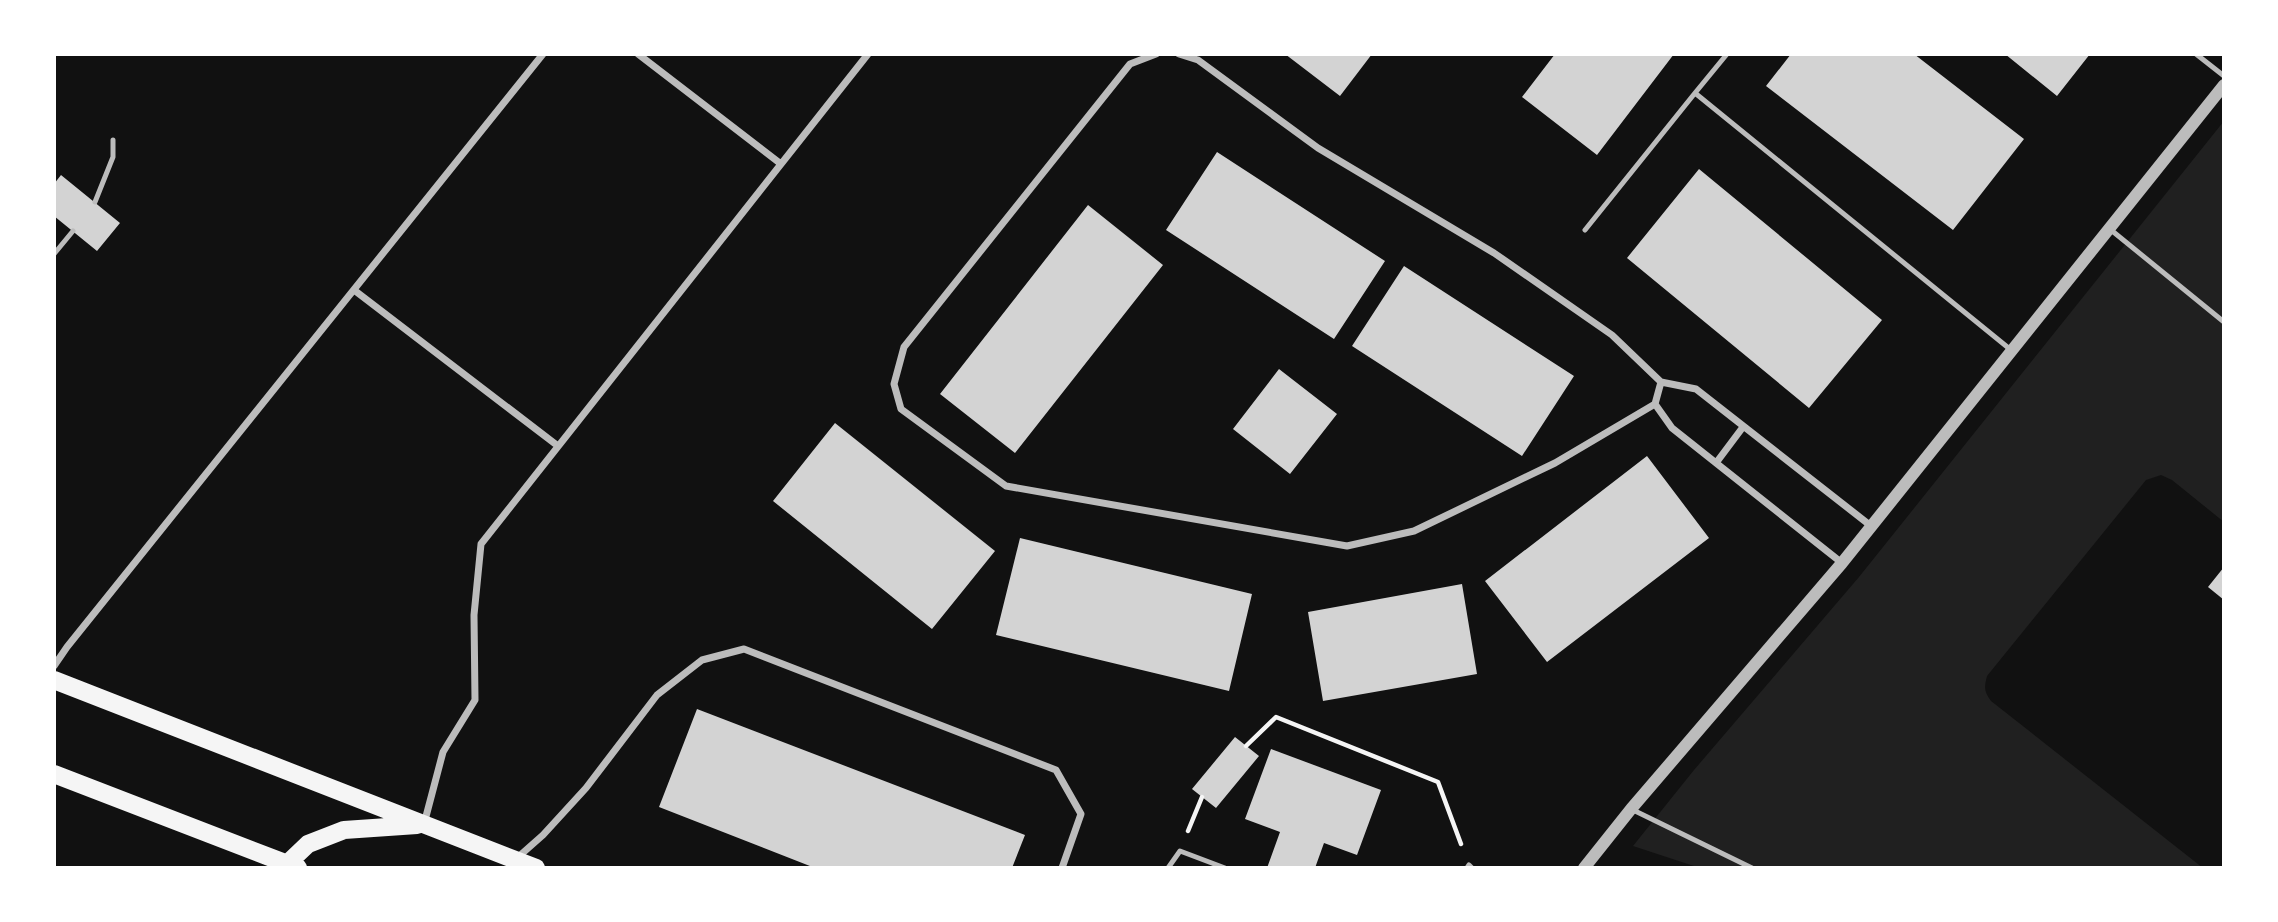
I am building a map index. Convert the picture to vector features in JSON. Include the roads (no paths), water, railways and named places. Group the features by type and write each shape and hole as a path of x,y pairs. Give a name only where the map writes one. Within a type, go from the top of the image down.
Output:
{"main road":[{"path":"54,680 536,868"},
{"path":"54,774 290,866 308,844 344,830 424,824"}],"street":[{"path":"54,666 543,54"},
{"path":"638,54 781,164"},
{"path":"424,824 443,752 475,700 474,615 481,544 868,54"},
{"path":"1156,54 1130,64 904,347 894,383 901,410 1006,486 1347,546 1414,531 1555,463 1655,404 1661,382"},
{"path":"1179,54 1198,60 1318,148 1494,253 1612,335 1661,382 1696,389 1871,526"},
{"path":"1584,868 1842,562 2224,85"},
{"path":"354,290 558,446"},
{"path":"1655,404 1672,428 1842,562"},
{"path":"1716,463 1743,427"},
{"path":"515,860 543,835 598,773 657,695 702,660 744,649 1056,770 1081,814 1062,868"}],"lane":[{"path":"1586,230 1727,54"},
{"path":"2196,54 2224,76"},
{"path":"1695,93 2011,350"},
{"path":"95,202 113,156 113,140"},
{"path":"2108,228 2224,322"},
{"path":"54,254 73,231"},
{"path":"1631,810 1752,868"},
{"path":"1168,868 1180,851 1225,868"}]}
